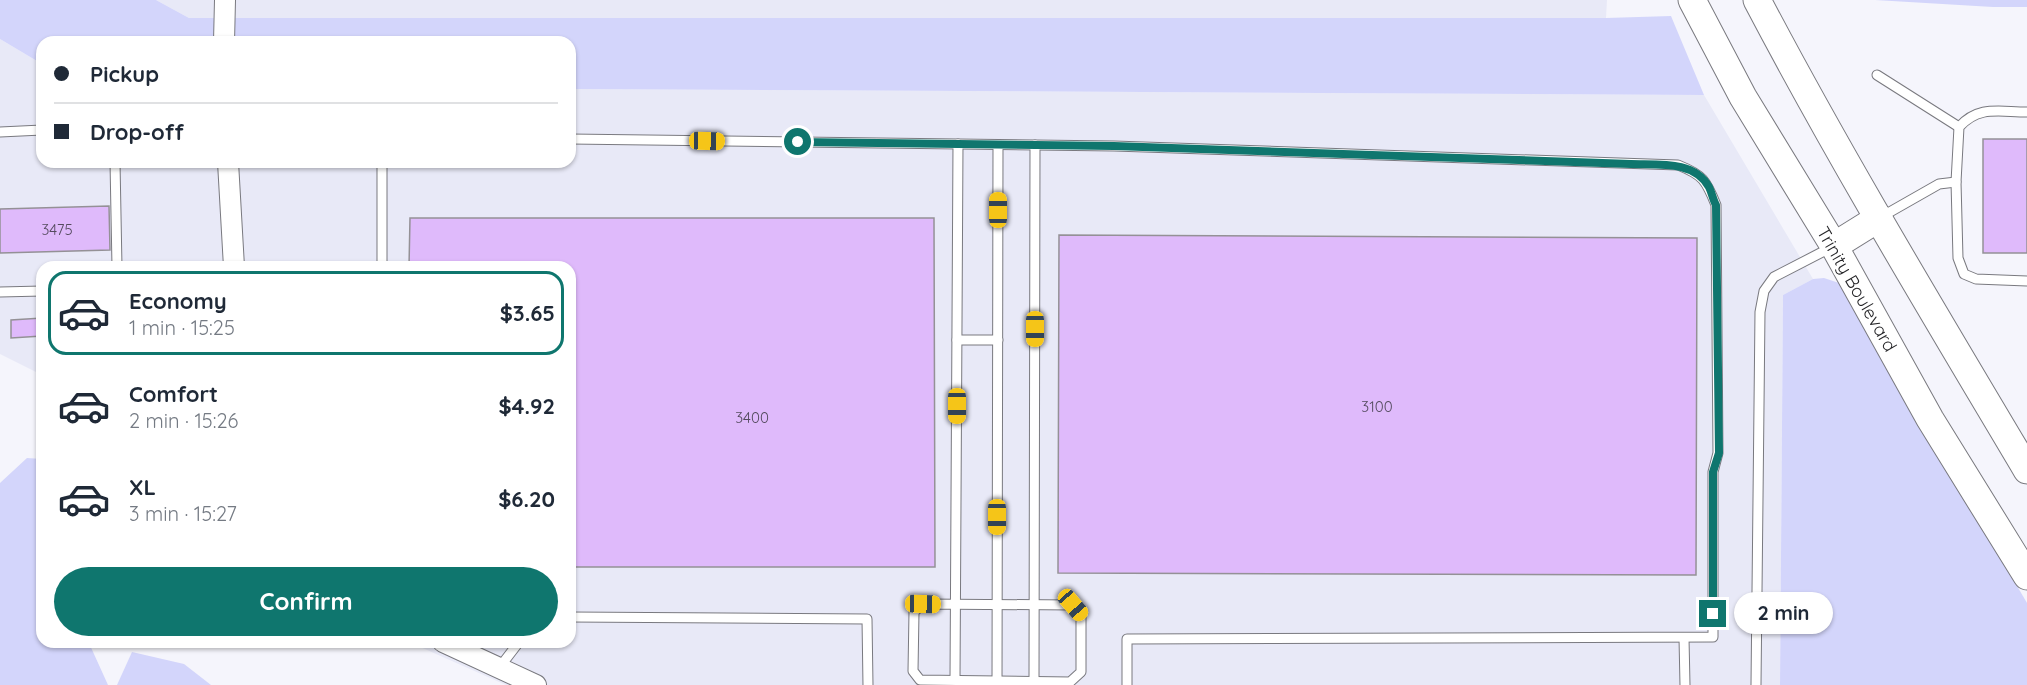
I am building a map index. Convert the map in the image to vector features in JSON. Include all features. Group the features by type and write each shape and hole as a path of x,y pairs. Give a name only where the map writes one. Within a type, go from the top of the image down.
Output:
{"main road":[{"name":"Trinity Boulevard","path":"1692,0 1743,97 1834,246 1930,419 2027,576"},
{"path":"1757,0 1789,61 1879,218 2027,470"},
{"path":"1834,246 1879,218"}],"street":[{"path":"224,36 225,0"},
{"path":"228,168 234,261"},
{"path":"456,648 536,685"}],"lane":[{"path":"1877,75 1959,127"},
{"path":"2027,112 1979,112 1968,117 1959,127 1956,182 1958,258 1964,274 1976,279 2027,281"},
{"path":"0,132 36,130"},
{"path":"576,139 1125,147 1678,165 1697,173 1709,187 1716,205 1719,453 1713,472 1713,638 1127,639 1127,685"},
{"path":"955,680 958,144"},
{"path":"997,683 998,145"},
{"path":"1034,682 1035,145"},
{"path":"115,168 117,261"},
{"path":"382,168 382,261"},
{"path":"1879,218 1939,184 1956,182"},
{"path":"1756,685 1760,312 1764,291 1774,277 1834,246"},
{"path":"0,292 36,291"},
{"path":"957,340 998,340"},
{"path":"923,604 997,605 1073,605 1081,614 1081,672 1070,682 997,683 920,680 913,671 914,612 923,604"},
{"path":"576,617 867,619 868,685"},
{"path":"1684,638 1685,685"},
{"path":"499,668 514,648"}],"shaded area":[{"path":"0,0 156,0 189,18 1606,18 1671,16 1704,95 576,89 576,36 36,36 36,60 0,39"},
{"path":"156,0 1607,0 1606,18 189,18"},
{"path":"1875,0 2027,0 2027,7 1993,7"},
{"path":"0,39 36,60 36,168 576,168 576,89 1704,95 1813,279 1783,295 1780,685 506,685 423,648 576,648 576,261 36,261 36,372 0,354"},
{"path":"1824,278 1839,283 2027,603 2027,685 1780,685 1783,295 1813,279"},
{"path":"27,458 36,459 36,648 91,648 108,685 0,685 0,483"},
{"path":"132,652 184,664 211,685 117,685"}],"building":[{"path":"1983,139 2027,139 2027,253 1983,253"},
{"path":"109,206 110,250 0,253 0,209"},
{"path":"410,218 934,218 935,567 576,567 576,261 409,261"},
{"path":"1059,235 1697,238 1696,575 1058,573"},
{"path":"36,318 36,336 11,338 11,320"}],"route":[{"path":"798,142 1114,146 1678,165 1697,173 1709,187 1716,205 1719,453 1713,472 1713,614"}]}
